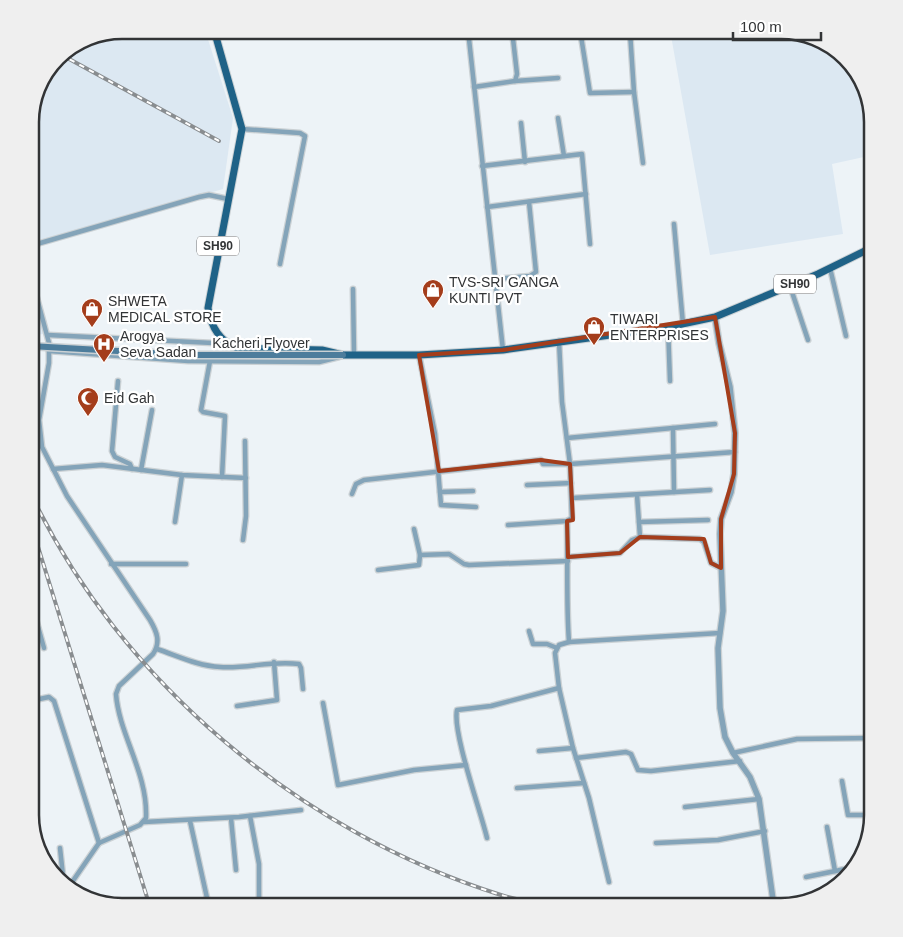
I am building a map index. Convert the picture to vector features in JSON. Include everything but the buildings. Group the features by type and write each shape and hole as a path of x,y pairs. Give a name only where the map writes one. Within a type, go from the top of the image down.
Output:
{"main road":[{"name":"SH90","path":"217,39 242,129 208,308 212,324 223,340 237,348 322,350 343,355 419,355 503,350 668,327 715,317 790,286 864,251"},
{"name":"Kacheri Flyover","path":"39,347 188,356 343,355"}],"street":[{"path":"469,39 503,350"},
{"path":"513,39 517,74 515,81"},
{"path":"581,39 590,93 634,92"},
{"path":"630,39 634,92 643,162"},
{"path":"474,87 515,81 558,78"},
{"path":"558,118 564,156"},
{"path":"521,123 525,162"},
{"path":"242,129 300,132 305,138 280,264"},
{"path":"482,166 583,155 590,244"},
{"path":"487,208 586,194"},
{"path":"39,243 199,197 228,198"},
{"path":"496,279 530,276 536,272 529,202"},
{"path":"674,224 683,324"},
{"path":"830,268 846,336"},
{"path":"790,286 808,340"},
{"path":"353,289 354,355"},
{"path":"39,306 48,335 49,351 39,430 42,447 67,496 155,629 158,637 157,649 120,686 116,694 137,763 146,810 144,822"},
{"path":"715,317 734,407 735,452 731,492 721,519 723,611 718,648 720,708 725,736 733,753 750,776 759,799 773,898"},
{"path":"668,327 670,381"},
{"path":"48,335 213,343 223,340"},
{"path":"508,525 568,521 572,518 570,464 561,390 559,341"},
{"path":"49,351 210,361 319,362 343,355"},
{"path":"419,355 432,411 441,505 476,506"},
{"path":"210,361 201,410 225,416 222,477"},
{"path":"118,381 112,451 115,457 130,464 132,469"},
{"path":"141,470 152,410"},
{"path":"567,438 715,424"},
{"path":"673,428 674,492"},
{"path":"243,540 246,516 245,441"},
{"path":"352,494 356,484 364,480 439,471 541,460 543,464 570,464 735,452"},
{"path":"53,469 102,465 182,475 246,478"},
{"path":"174,522 182,475"},
{"path":"526,485 571,482"},
{"path":"572,498 710,490"},
{"path":"440,492 473,491"},
{"path":"637,495 640,538"},
{"path":"638,522 708,520"},
{"path":"568,521 566,598 569,642"},
{"path":"378,570 418,566 420,555 414,529"},
{"path":"420,555 449,554 469,565 568,559 620,553 632,540 640,538 702,540 711,563 721,568"},
{"path":"111,564 186,564"},
{"path":"39,630 44,648"},
{"path":"529,631 533,644 547,644 557,648"},
{"path":"609,882 559,688 554,657 557,648 569,642 720,633"},
{"path":"157,649 206,666 222,668 274,662 300,665 303,689"},
{"path":"237,706 276,700 274,662"},
{"path":"488,838 466,765 458,726 457,710 491,706 559,688"},
{"path":"39,699 49,697 54,701 99,843"},
{"path":"324,703 338,785 414,770 466,765"},
{"path":"733,753 791,740 864,738"},
{"path":"539,751 573,748"},
{"path":"576,758 626,752 631,754 638,770 645,771 740,761"},
{"path":"842,781 848,815 864,815"},
{"path":"517,788 584,783"},
{"path":"685,807 759,799"},
{"path":"72,882 99,843 144,822 231,818 301,810"},
{"path":"250,816 259,864 259,898"},
{"path":"231,818 236,870"},
{"path":"190,821 207,898"},
{"path":"827,827 835,871"},
{"path":"656,842 718,840 765,831"},
{"path":"60,848 63,873"},
{"path":"806,877 844,869"}],"highlighted area":[{"path":"715,317 735,433 734,474 721,519 721,568 711,563 704,539 640,537 620,553 568,557 567,521 573,520 570,464 541,460 439,471 419,355 503,350"}],"shaded area":[{"path":"208,39 233,118 223,189 39,241 39,116 47,85 53,75 75,53 105,40"},
{"path":"672,39 787,39 818,47 844,67 853,80 863,105 864,157 832,164 843,234 710,255"},
{"path":"39,313 45,334 39,334"}],"railway":[{"path":"68,59 219,141"},
{"path":"39,508 68,561 114,626 166,687 225,742 288,790 356,833 427,868 514,898"},
{"path":"39,550 147,898"}],"place":[{"name":"TVS-SRI GANGA KUNTI PVT","path":"433,309"},
{"name":"SHWETA MEDICAL STORE","path":"92,328"},
{"name":"TIWARI ENTERPRISES","path":"594,346"},
{"name":"Arogya Seva Sadan","path":"104,363"},
{"name":"Eid Gah","path":"88,417"}]}
